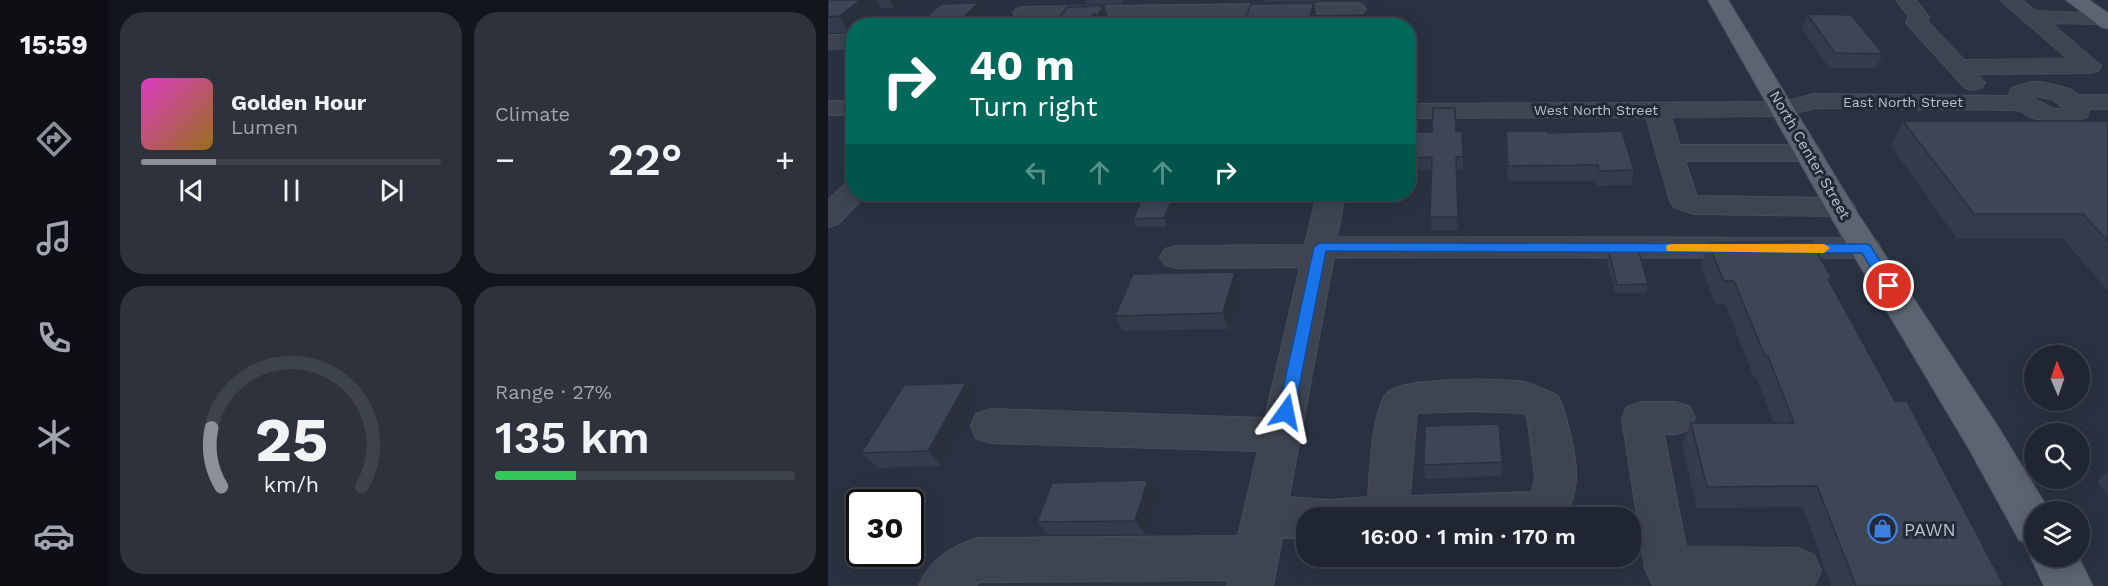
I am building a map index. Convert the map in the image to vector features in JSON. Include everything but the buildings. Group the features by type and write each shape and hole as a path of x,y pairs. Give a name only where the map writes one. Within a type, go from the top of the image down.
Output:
{"main road":[{"name":"North Center Street","path":"1718,0 1840,207 1983,437 2024,508"},
{"path":"2077,1 2106,14"},
{"path":"2059,567 2070,586"}],"street":[{"path":"1906,0 1919,17 1916,22 1990,102"},
{"path":"1957,67 2090,66 2010,0"},
{"path":"1024,13 1357,11"},
{"path":"2031,17 2106,14"},
{"path":"828,42 846,41"},
{"name":"East North Street","path":"1784,109 1814,101 2023,103 2019,96 2020,93 2031,89 2051,91 2074,102 2108,102"},
{"path":"828,108 846,108"},
{"name":"West North Street","path":"1416,111 1784,109"},
{"path":"1656,110 1684,201 1694,205 1840,207"},
{"path":"1668,153 1809,153"},
{"path":"828,217 846,199"},
{"path":"1257,554 1330,201"},
{"path":"1176,256 1319,251 1866,248"},
{"path":"1473,396 1524,398 1545,407 1556,477 1551,503 1539,513 1387,516 1396,420 1401,404 1410,398 1473,396"},
{"path":"1676,418 1641,418 1668,568 1708,578 1798,571"},
{"path":"990,426 1281,435"},
{"path":"942,586 966,564 977,560 1257,554 1296,533"}],"slow traffic":[{"path":"1672,248 1824,248"}],"place":[{"name":"PAWN","path":"1883,529"}],"route":[{"path":"1286,412 1320,247 1866,248 1889,286"}]}
